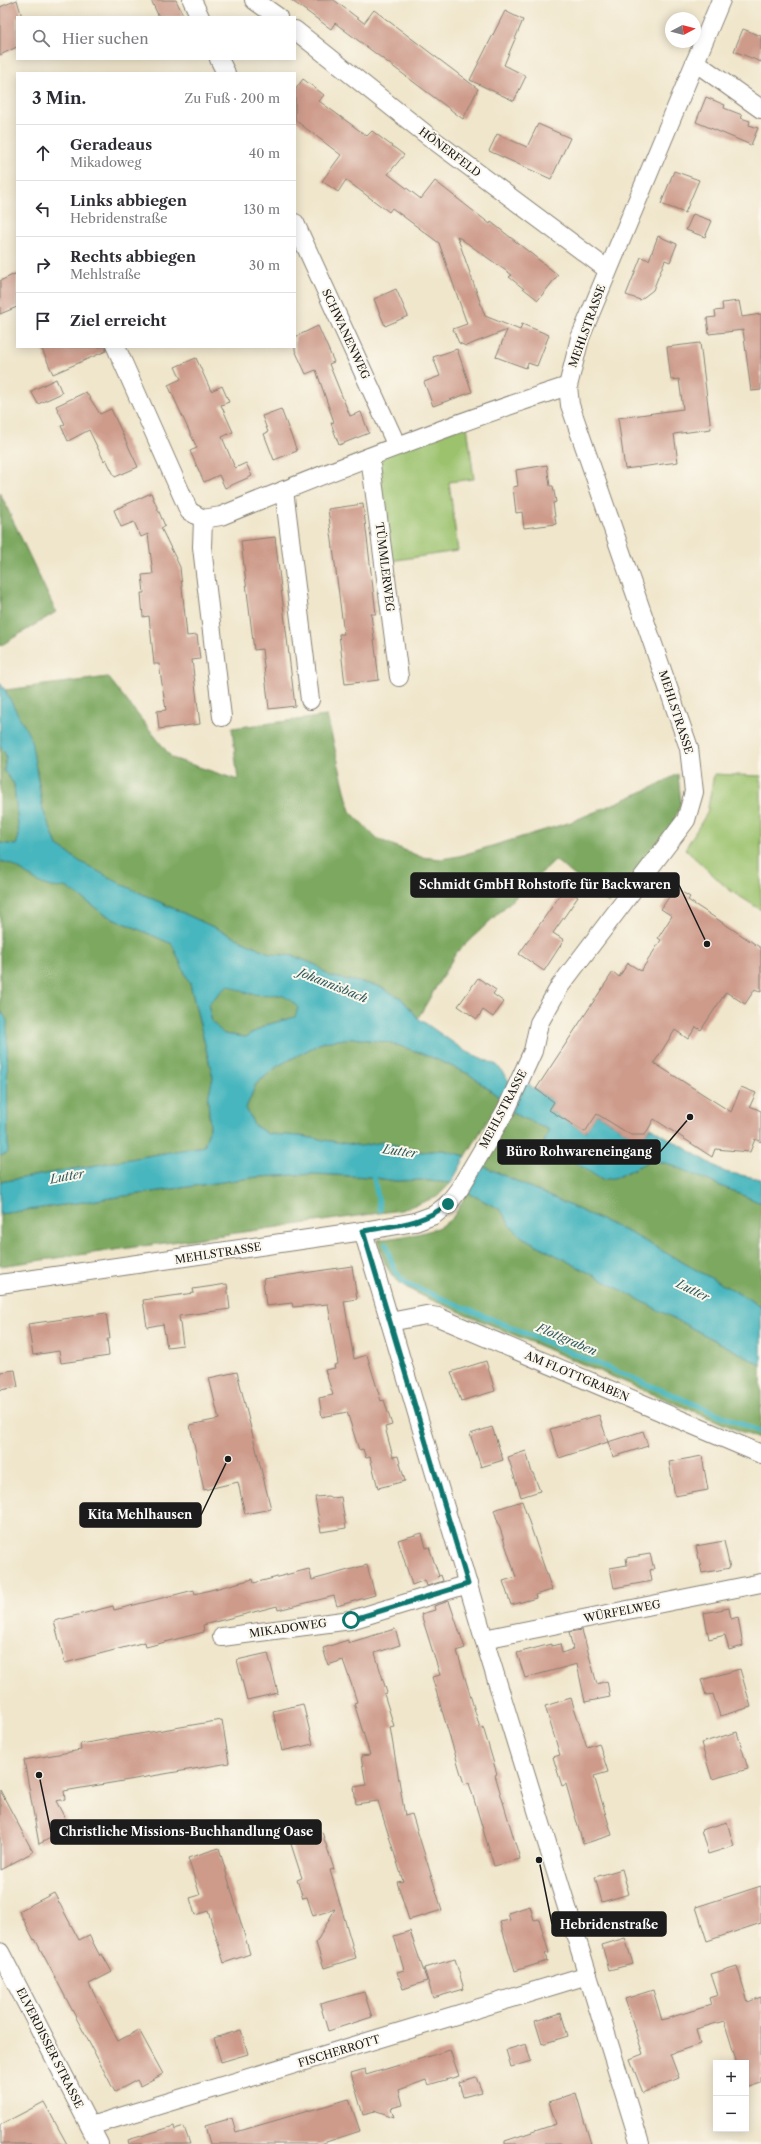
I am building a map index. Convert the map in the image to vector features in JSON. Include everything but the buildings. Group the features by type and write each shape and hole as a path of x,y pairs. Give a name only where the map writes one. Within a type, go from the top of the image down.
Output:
{"street":[{"path":"192,0 200,16"},
{"path":"254,0 277,16"},
{"name":"MEHLSTRASSE","path":"0,1284 363,1231 415,1222 434,1215 448,1204 460,1188 474,1161 506,1110 533,1051 536,1032 543,1013 573,968 686,820 694,792 689,748 570,405 568,386 580,338 722,0"},
{"name":"HÖNERFELD","path":"296,31 427,135 608,270"},
{"path":"220,60 226,72"},
{"path":"695,62 761,109"},
{"name":"SCHWANENWEG","path":"296,225 397,446"},
{"path":"116,348 189,511 203,519 221,516 284,490 489,411 568,386"},
{"name":"TÜMMLERWEG","path":"370,457 399,677"},
{"path":"284,490 310,700"},
{"path":"203,519 202,547 222,717"},
{"path":"363,1231 484,1639 640,2144"},
{"name":"AM FLOTTGRABEN","path":"390,1322 426,1315 438,1317 761,1454"},
{"name":"WÜRFELWEG","path":"484,1639 761,1583"},
{"name":"MIKADOWEG","path":"222,1637 351,1620 468,1584"},
{"name":"ELVERDISSER STRASSE","path":"0,1952 99,2144"},
{"name":"FISCHERROTT","path":"90,2126 588,1975"}],"green space":[{"path":"467,425 474,479 449,482 458,551 390,561 376,458"},
{"path":"0,493 56,612 0,646"},
{"path":"108,677 172,758 238,780 232,728 327,716 350,811 376,838 421,857 441,859 459,856 571,822 651,788 678,774 681,804 672,825 609,903 555,860 456,953 418,1018 401,998 378,986 329,976 316,965 294,956 271,954 123,885 79,861 57,845 43,810 37,771 5,690"},
{"path":"0,745 6,756 4,771 14,784 19,836 16,845 0,843"},
{"path":"714,774 761,776 761,910 728,889 685,849 707,813"},
{"path":"0,861 17,868 46,886 55,888 66,887 106,915 172,944 190,984 213,1077 208,1098 210,1127 204,1146 0,1182 0,1156 8,1152 3,1013 0,1010"},
{"path":"228,985 251,994 289,996 298,1008 295,1017 266,1025 246,1037 224,1034 212,1022 208,1004"},
{"path":"353,1038 391,1043 424,1054 469,1074 504,1101 501,1108 487,1121 466,1156 443,1150 421,1152 384,1142 361,1146 300,1136 268,1134 254,1125 246,1108 256,1084 278,1066 323,1042"},
{"path":"510,1112 549,1130 544,1141 618,1177 651,1160 669,1164 761,1203 761,1306 632,1234 481,1165"},
{"path":"315,1174 369,1177 396,1181 421,1180 451,1183 437,1197 401,1210 0,1266 0,1214 257,1177"},
{"path":"467,1192 501,1210 510,1225 522,1237 761,1365 761,1440 425,1297 405,1287 392,1276 384,1261 378,1240 418,1234 437,1228 453,1217"}],"water":[{"path":"0,683 31,739 43,810 57,845 79,861 123,885 271,954 294,956 316,965 329,976 378,986 401,998 418,1018 465,1051 497,1065 512,1085 504,1101 469,1074 424,1054 391,1043 353,1038 323,1042 278,1066 256,1084 246,1108 254,1125 268,1134 300,1136 361,1146 384,1142 421,1152 443,1150 466,1156 451,1183 421,1180 396,1181 369,1177 315,1174 257,1177 0,1214 0,1182 204,1146 210,1127 208,1098 213,1077 190,984 172,944 106,915 66,887 55,888 46,886 17,868 0,861 0,843 16,845 19,836 14,784 4,771 6,756 0,745","holes":["228,985 243,992 260,995 277,995 287,998 298,1008 295,1017 266,1025 246,1037 224,1034 212,1022 208,1004"]},
{"path":"0,1010 7,1020 8,1153 0,1156"},
{"path":"525,1082 554,1102 549,1110 585,1132 597,1114 631,1135 645,1135 650,1127 725,1172 761,1179 761,1203 669,1164 651,1160 618,1177 602,1180 544,1142 549,1130 510,1112"},
{"name":"Lutter","path":"481,1165 632,1234 761,1306 761,1365 522,1237 510,1225 501,1210 467,1192"}],"waterway":[{"name":"Flottgraben","path":"373,1172 380,1210"},
{"name":"Flottgraben","path":"386,1244 394,1270 405,1283 761,1432"}],"place":[{"name":"Schmidt GmbH Rohstoffe für Backwaren","path":"707,944"},
{"name":"Büro Rohwareneingang","path":"690,1117"},
{"name":"Kita Mehlhausen","path":"228,1459"},
{"name":"Christliche Missions-Buchhandlung Oase","path":"39,1775"},
{"name":"Hebridenstraße","path":"539,1860"}],"route":[{"path":"351,1620 468,1584 363,1231 415,1222 434,1215 448,1204"}],"water label":[{"name":"Johannisbach","path":"333,985"}]}
